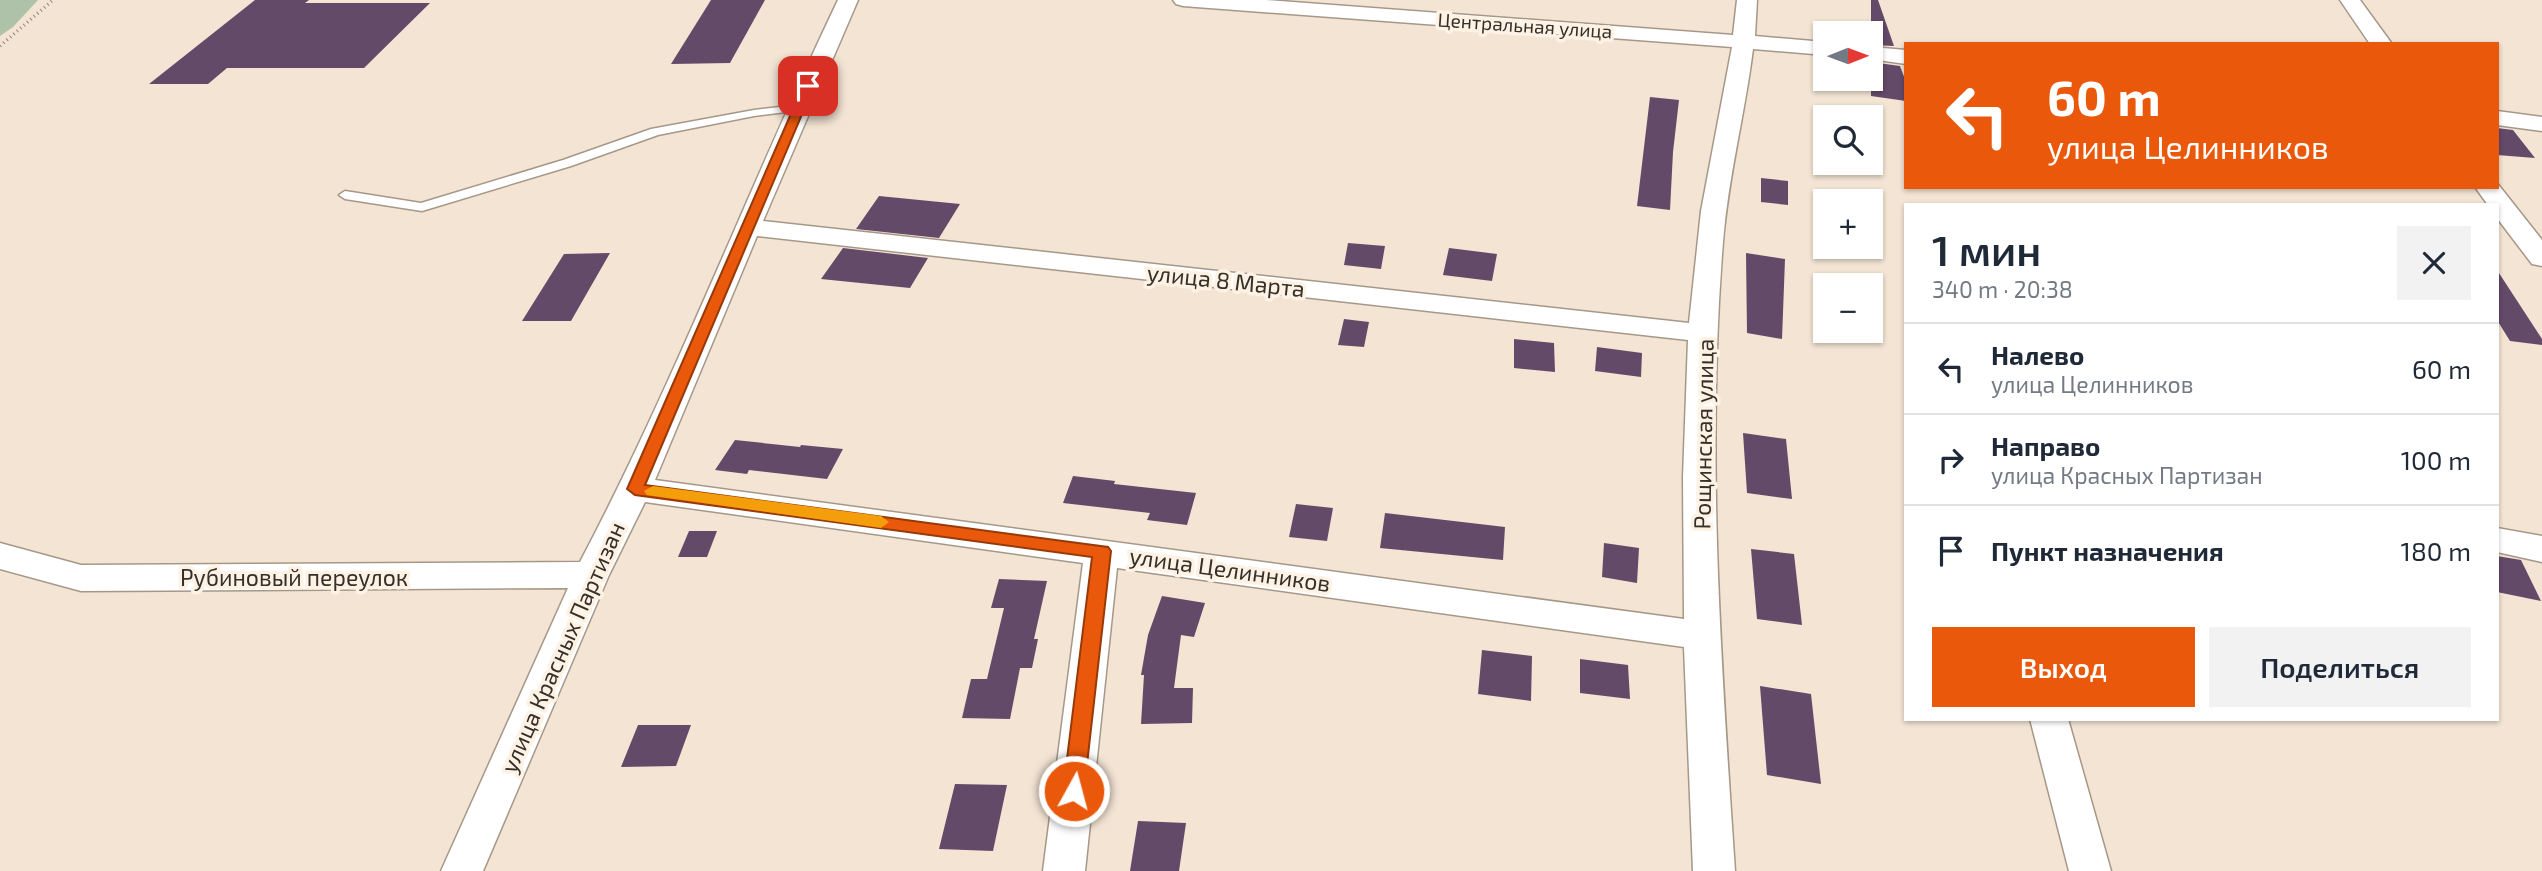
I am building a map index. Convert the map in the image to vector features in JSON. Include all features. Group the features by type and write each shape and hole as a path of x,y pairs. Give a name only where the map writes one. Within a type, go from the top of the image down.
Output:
{"street":[{"name":"улица Красных Партизан","path":"461,871 591,575 635,489 798,108 848,0"},
{"name":"Центральная улица","path":"1183,0 1306,5 1813,47"},
{"name":"Рощинская улица","path":"1714,871 1700,635 1704,333 1710,239 1745,40 1746,0"},
{"path":"2350,0 2380,42"},
{"path":"1883,54 1904,57"},
{"path":"2499,118 2542,124"},
{"path":"2489,189 2542,258"},
{"name":"улица 8 Марта","path":"748,227 1704,333"},
{"name":"улица Целинников","path":"635,489 1700,635"},
{"path":"2499,540 2542,550"},
{"path":"1064,871 1102,551"},
{"name":"Рубиновый переулок","path":"0,556 81,578 591,575"},
{"path":"2050,721 2090,871"}],"lane":[{"path":"345,195 422,207 567,163 655,132 754,113 798,108"}],"path":[{"path":"0,46 53,0"}],"green space":[{"path":"0,0 38,0 13,27 0,36"}],"building":[{"path":"255,0 309,0 305,3 430,3 364,68 227,68 208,84 149,84"},
{"path":"711,0 765,0 730,63 671,64"},
{"path":"1871,0 1878,0 1894,46 1883,46 1883,21 1871,21"},
{"path":"1883,64 1900,66 1904,77 1904,101 1871,96 1871,91 1883,91"},
{"path":"1650,97 1679,100 1670,210 1637,206"},
{"path":"2499,128 2513,130 2535,158 2499,155"},
{"path":"1761,178 1788,181 1788,205 1761,202"},
{"path":"879,196 960,204 939,238 856,229"},
{"path":"1348,243 1385,246 1381,269 1344,265"},
{"path":"843,248 928,258 910,288 821,279"},
{"path":"1449,248 1497,254 1492,281 1443,275"},
{"path":"610,253 571,321 522,321 564,254"},
{"path":"1746,253 1785,259 1782,339 1747,333"},
{"path":"2499,273 2542,339 2542,345 2510,341 2499,323"},
{"path":"1344,319 1369,322 1364,347 1338,345"},
{"path":"1514,339 1554,343 1555,372 1514,368"},
{"path":"1597,347 1642,353 1641,377 1595,371"},
{"path":"1743,433 1786,439 1792,499 1747,493"},
{"path":"735,440 843,449 827,479 749,470 747,474 715,470"},
{"path":"1073,476 1115,481 1114,484 1196,493 1187,525 1147,520 1150,513 1063,503"},
{"path":"1296,504 1333,508 1327,541 1289,537"},
{"path":"1385,513 1505,527 1503,560 1380,548"},
{"path":"689,531 717,531 707,557 678,557"},
{"path":"1604,543 1639,548 1637,583 1602,577"},
{"path":"1751,549 1794,554 1802,625 1757,619"},
{"path":"2499,556 2521,560 2541,601 2499,592"},
{"path":"999,579 1047,581 1034,639 1038,639 1032,668 1020,668 1010,719 962,718 971,679 987,679 1004,608 991,608"},
{"path":"1162,596 1205,603 1194,637 1181,635 1174,688 1193,688 1192,723 1141,724 1144,675 1141,675 1148,635"},
{"path":"1482,650 1532,656 1531,701 1478,694"},
{"path":"1580,659 1628,665 1630,699 1580,693"},
{"path":"1760,686 1811,694 1821,784 1767,775"},
{"path":"638,725 691,725 676,766 621,767"},
{"path":"955,784 1007,785 993,851 939,849"},
{"path":"1138,821 1186,823 1179,871 1130,871"}],"slow traffic":[{"path":"653,491 881,522"}],"route":[{"path":"808,86 635,489 1102,551 1074,791"}]}
